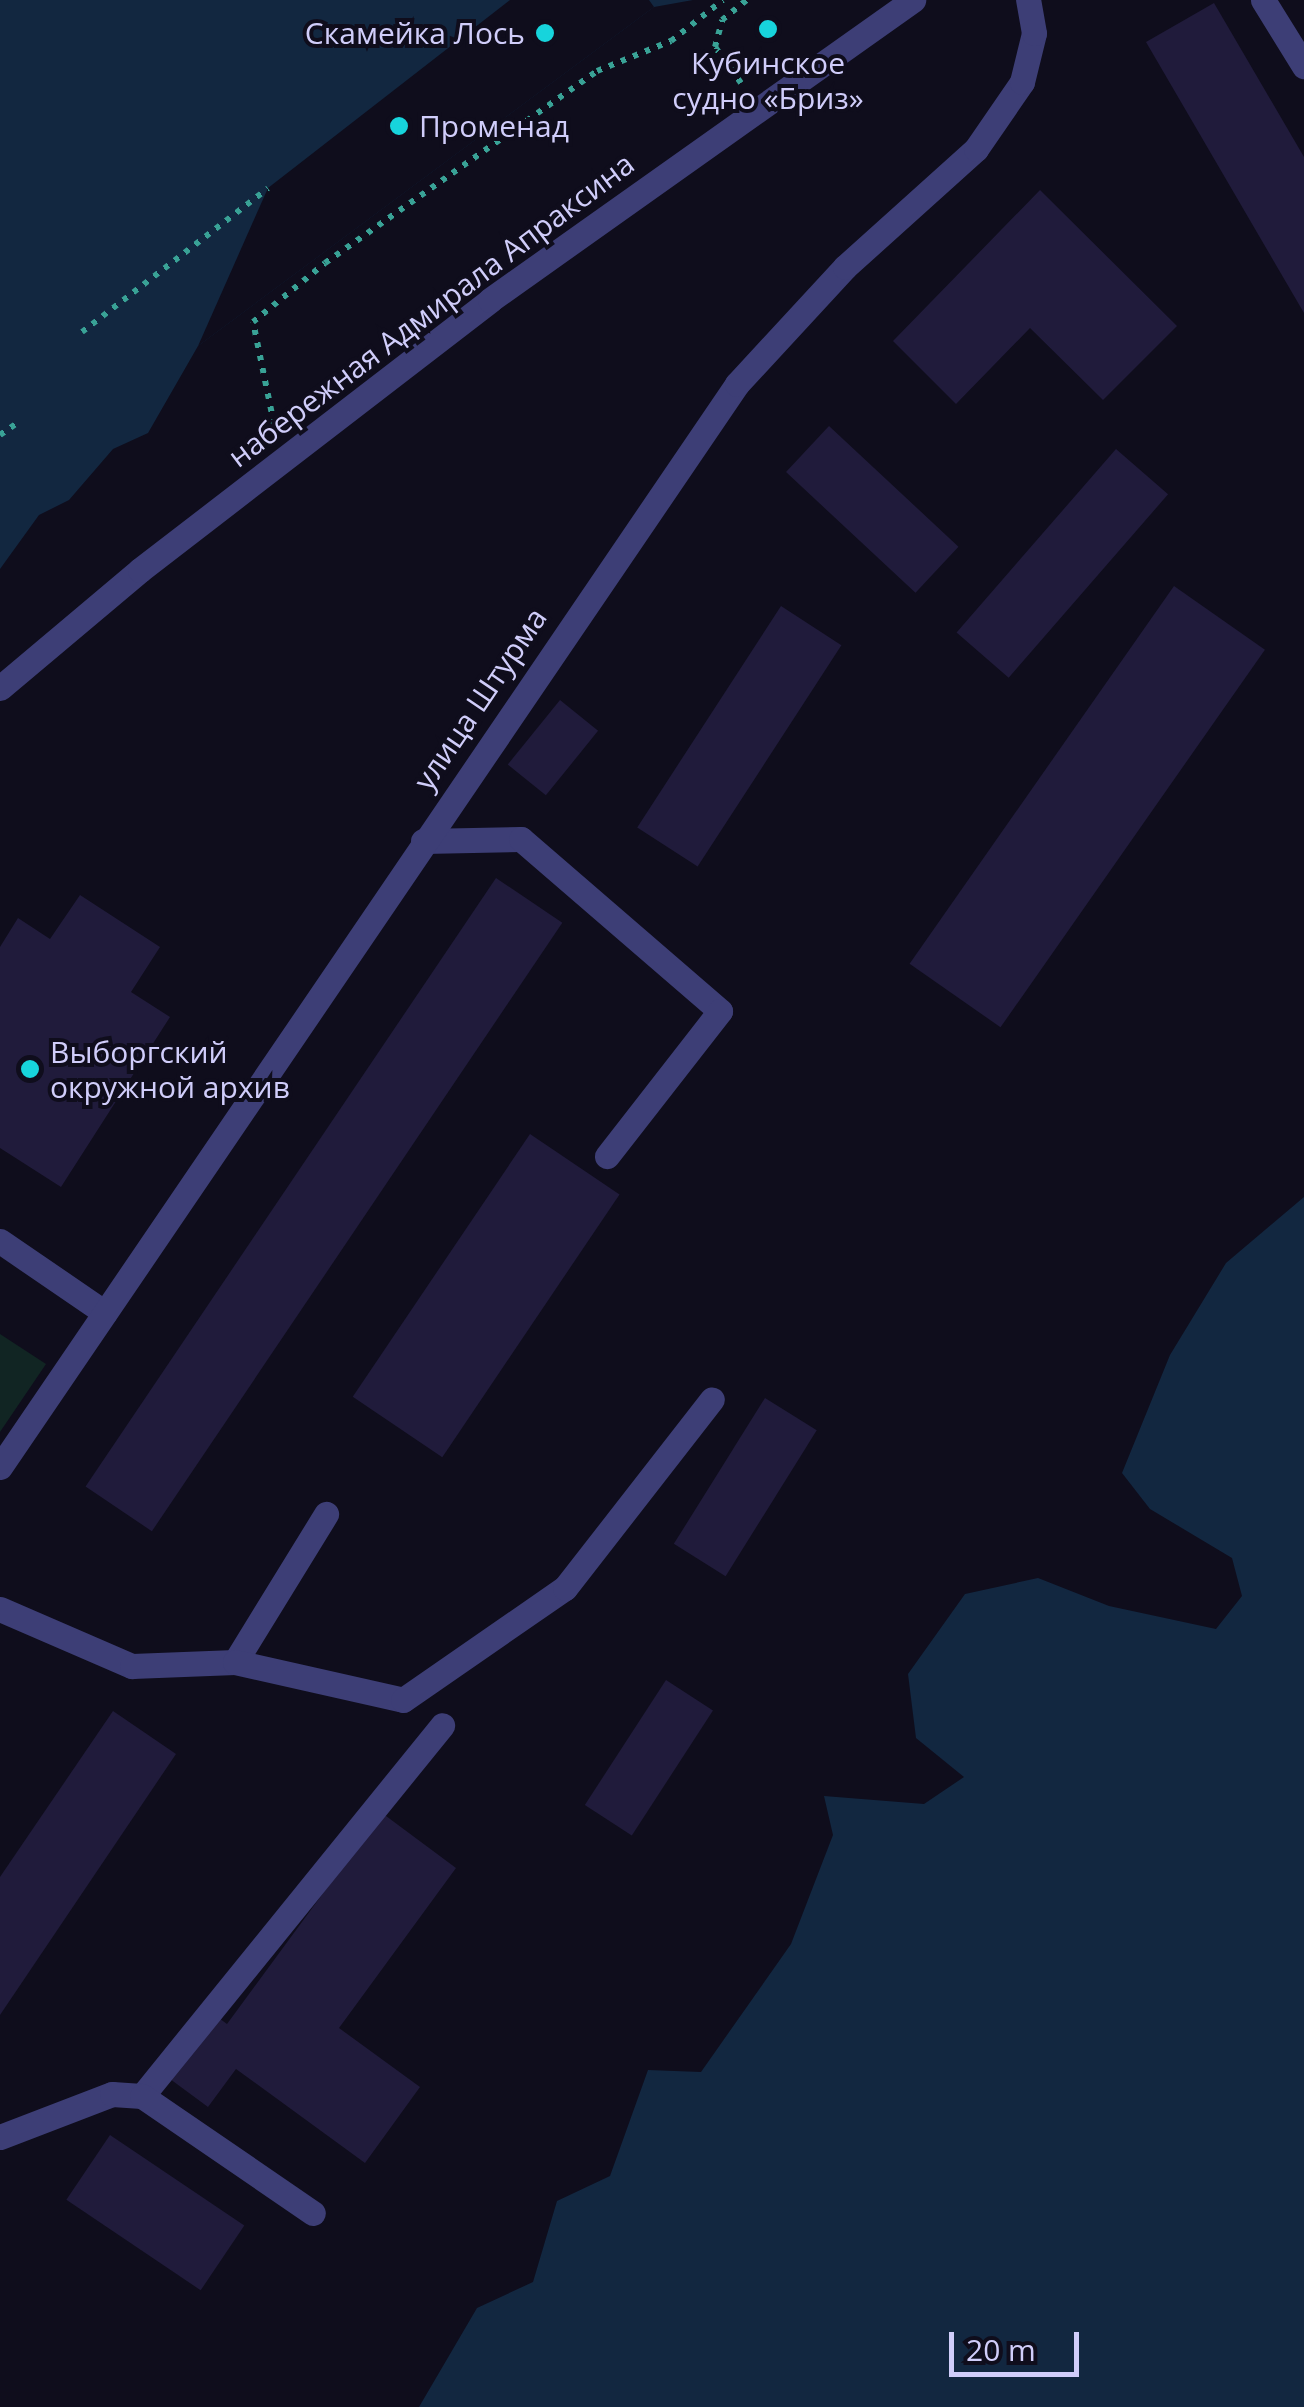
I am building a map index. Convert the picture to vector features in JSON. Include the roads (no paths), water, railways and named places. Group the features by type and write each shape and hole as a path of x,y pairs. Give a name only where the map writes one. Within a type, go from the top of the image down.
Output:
{"street":[{"name":"набережная Адмирала Апраксина","path":"0,688 140,570 490,300 914,0"},
{"name":"улица Штурма","path":"0,1467 737,384 845,267 976,149 1022,82 1034,33 1028,0"},
{"path":"1263,0 1304,66"},
{"path":"424,840 520,838 720,1011 607,1156"},
{"path":"0,1241 105,1313"},
{"path":"0,1609 132,1666 236,1662 403,1700 565,1588 712,1400"},
{"path":"236,1662 326,1514"},
{"path":"142,2096 442,1725"},
{"path":"0,2137 112,2094 142,2096 313,2213"}],"water":[{"path":"0,0 693,0 654,7 198,346 148,433 113,449 69,500 39,515 0,569"},
{"path":"1304,1197 1304,2407 419,2407 477,2308 533,2282 557,2201 610,2176 648,2070 701,2072 791,1944 833,1835 824,1796 924,1804 964,1777 916,1738 908,1674 965,1594 1038,1578 1109,1606 1216,1629 1242,1596 1232,1558 1150,1509 1122,1473 1170,1355 1226,1263"}],"place":[{"name":"Кубинское судно «Бриз»","path":"768,29"},
{"name":"Скамейка Лось","path":"545,33"},
{"name":"Променад","path":"399,126"},
{"name":"Выборгский окружной архив","path":"30,1069"}]}
